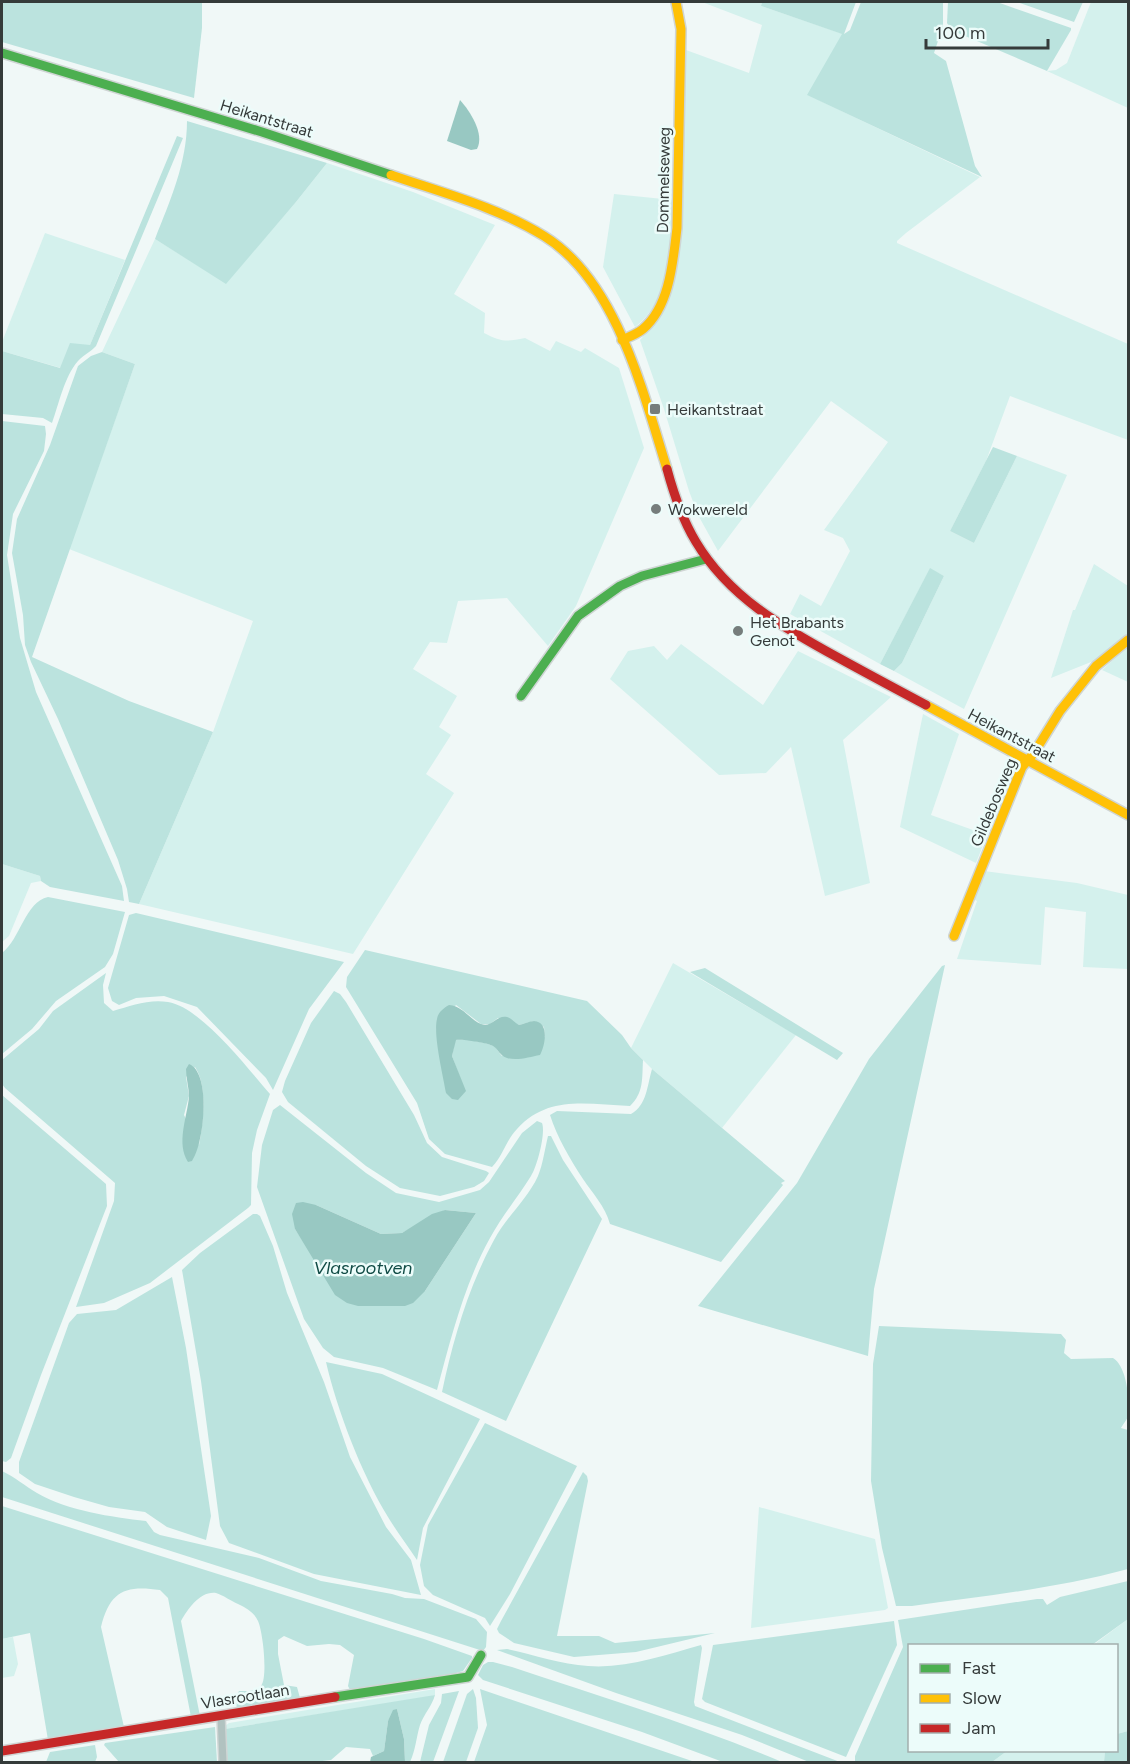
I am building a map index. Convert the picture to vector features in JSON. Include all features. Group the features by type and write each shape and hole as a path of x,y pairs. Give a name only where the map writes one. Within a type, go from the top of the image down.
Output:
{"street":[{"name":"Dommelseweg","path":"622,340 644,329 653,318 668,281 675,249 681,29 676,2"},
{"name":"Heikantstraat","path":"2,53 348,159 502,215 551,240 581,266 602,294 622,340 684,522 706,559 731,588 767,618 969,725 1026,760 1128,815"},
{"path":"521,696 578,616 620,586 642,576 706,559"},
{"name":"Gildebosweg","path":"954,936 1026,760 1034,753 1060,711 1096,666 1128,640"},
{"name":"Vlasrootlaan","path":"2,1751 468,1677 481,1655"},
{"path":"221,1715 223,1762"}],"shaded area":[{"path":"2,2 202,2 202,28 194,98 2,42"},
{"path":"702,2 762,2 761,6 843,34 808,95 980,177 906,233 897,243 1128,344 1128,440 1010,396 986,461 950,531 974,543 1017,456 1067,475 964,709 894,671 902,663 944,576 930,569 880,664 790,614 800,594 821,606 850,551 843,538 824,530 888,442 831,401 718,551 698,515 689,491 640,340 661,311 678,256 686,50 749,73 762,25"},
{"path":"762,2 856,2 844,34 850,30 861,2 943,2 943,26 934,53 946,61 975,166 982,177 807,95 842,34 761,6"},
{"path":"948,2 997,2 1071,28 1071,30 1047,71 951,30 947,23"},
{"path":"1017,2 1083,2 1074,22"},
{"path":"1091,2 1128,2 1128,108 1047,71 1056,70 1067,63"},
{"path":"187,121 327,163 226,284 155,239 181,167"},
{"path":"177,136 183,138 96,346 73,367 65,383 52,423 43,418 2,414 2,351 60,368 70,343 90,345"},
{"path":"327,163 413,192 495,225 454,294 485,313 484,333 490,336 500,340 525,338 550,351 556,341 581,352 585,348 619,368 644,448 576,606 548,646 507,598 458,601 447,643 430,642 413,669 457,696 439,727 451,735 426,774 454,793 353,954 139,904 213,732 253,621 69,549 135,364 102,352 155,239 226,283"},
{"path":"614,194 673,200 668,269 663,286 647,315 635,327 603,267"},
{"path":"45,233 125,260 90,345 61,368 2,351 2,342"},
{"path":"102,352 135,364 32,657 129,701 213,732 139,904 129,902 118,860 31,662 25,645 23,615 12,553 17,519 50,445 78,366 91,356"},
{"path":"2,421 45,426 44,451 13,514 7,555 20,638 36,692 122,886 124,901 50,887 41,881 40,876 2,864"},
{"path":"993,447 1017,456 974,543 950,531"},
{"path":"1094,564 1128,586 1128,633 1101,658 1051,678 1073,610 1075,610"},
{"path":"930,568 944,576 902,663 894,671 880,664"},
{"path":"681,644 763,705 798,651 891,697 843,740 870,883 825,896 791,747 766,773 719,775 610,679 628,651 654,646 667,660"},
{"path":"1128,646 1128,682 1102,670"},
{"path":"923,714 959,734 931,815 987,835 976,863 900,827"},
{"path":"2,864 40,876 41,881 31,883 9,936 2,942"},
{"path":"984,871 1077,883 1128,895 1128,969 1083,967 1086,912 1045,907 1041,965 957,959 977,901 973,899"},
{"path":"48,897 125,912 113,954 105,967 56,1001 32,1029 2,1054 2,953 14,939 28,913 40,900"},
{"path":"136,913 344,962 309,1009 273,1090 266,1078 197,1007 164,996 136,998 119,1005 112,1001 108,988 129,915"},
{"path":"365,950 587,1001 622,1035 643,1060 638,1096 630,1106 570,1104 542,1110 517,1129 492,1167 445,1154 429,1139 417,1103 346,987 347,977","holes":["456,1005 481,1024 490,1024 498,1018 519,1025 534,1021 544,1027 545,1037 502,1056 492,1045 469,1040 455,1040 452,1056 465,1091 436,1029"]},
{"path":"673,963 796,1035 722,1128 652,1069 631,1048"},
{"path":"945,965 874,1289 868,1356 698,1306 797,1183 869,1059"},
{"path":"705,968 843,1053 837,1060 690,972"},
{"path":"106,973 103,985 104,1003 113,1011 154,1001 181,1006 195,1015 223,1040 270,1094 257,1130 252,1153 251,1205 150,1283 104,1303 76,1307 114,1201 115,1183 2,1084 2,1060 39,1029 53,1011","holes":["195,1067 203,1094 199,1145 184,1115 189,1096 186,1077"]},
{"path":"334,991 340,994 346,1002 414,1115 427,1143 442,1157 489,1173 484,1181 474,1187 440,1196 400,1188 366,1166 288,1102 282,1092 285,1081 311,1023"},
{"path":"652,1069 785,1181 781,1183 783,1185 721,1262 610,1224 602,1206 560,1140 550,1115 557,1111 631,1114 643,1100"},
{"path":"2,1095 106,1184 107,1206 11,1458 6,1462 2,1461"},
{"path":"280,1105 366,1173 396,1193 439,1202 480,1190 489,1182 522,1133 537,1121 542,1123 542,1142 536,1165 495,1230 473,1274 459,1312 437,1390 383,1368 334,1357 323,1348 304,1319 257,1187 262,1145 273,1110","holes":["316,1205 381,1234 402,1233 445,1210 476,1213 425,1291 305,1244 295,1229"]},
{"path":"548,1136 551,1136 563,1160 602,1219 506,1421 442,1392 456,1334 476,1277 499,1232 538,1176"},
{"path":"253,1214 260,1216 273,1246 287,1293 324,1382 350,1457 386,1527 411,1560 421,1595 314,1574 229,1543 220,1526 201,1381 182,1270 200,1253"},
{"path":"172,1277 186,1348 211,1516 206,1540 167,1527 145,1512 109,1507 74,1497 35,1484 19,1473 19,1462 69,1323 77,1314 116,1310"},
{"path":"879,1326 1061,1334 1066,1340 1064,1353 1071,1359 1113,1358 1118,1362 1126,1384 1128,1402 1128,1416 1121,1428 1128,1430 1128,1569 1021,1591 912,1606 896,1606 882,1548 871,1481 873,1364"},
{"path":"326,1362 382,1374 480,1419 423,1528 417,1560 388,1517 369,1482 344,1421"},
{"path":"485,1423 577,1466 510,1594 490,1626 485,1618 433,1595 424,1586 420,1565 428,1525"},
{"path":"2,1471 49,1499 90,1512 146,1521 154,1532 160,1535 259,1558 321,1581 405,1598 424,1599 476,1619 487,1632 486,1647 483,1651 2,1497"},
{"path":"583,1472 588,1481 557,1636 599,1636 615,1643 715,1633 636,1652 574,1657 514,1643 499,1633 497,1629 501,1621"},
{"path":"2,1506 424,1639 472,1656 472,1658 463,1671 449,1675 350,1690 348,1686 354,1655 340,1645 307,1646 284,1636 278,1640 278,1654 284,1685 297,1687 300,1698 237,1709 235,1698 239,1691 256,1689 263,1681 264,1654 260,1627 254,1615 247,1609 219,1594 210,1593 195,1602 181,1621 200,1716 191,1717 168,1598 160,1590 128,1590 114,1598 101,1627 124,1727 48,1740 30,1633 2,1639"},
{"path":"759,1507 875,1539 888,1608 751,1628"},
{"path":"1128,1581 1128,1619 1093,1644 908,1644 908,1752 1006,1752 992,1762 855,1762 855,1756 903,1647 898,1620 1037,1599 1043,1599 1047,1605 1060,1597"},
{"path":"1128,1619 1128,1731 1118,1734 1118,1644 1095,1644"},
{"path":"894,1621 897,1645 846,1757 702,1699 713,1645"},
{"path":"13,1637 18,1664 14,1676 2,1678 2,1639"},
{"path":"701,1645 695,1706 840,1762 809,1762 742,1735 497,1650 507,1649 568,1663 602,1666 645,1660"},
{"path":"488,1662 512,1667 648,1712 782,1762 723,1762 642,1732 483,1680 478,1675 483,1665"},
{"path":"435,1689 435,1695 427,1697 225,1729 229,1723"},
{"path":"473,1689 476,1698 478,1728 466,1762 443,1762 467,1694"},
{"path":"480,1689 692,1761 474,1762 487,1725"},
{"path":"459,1691 433,1762 420,1762 429,1725 441,1703 442,1694"},
{"path":"435,1695 420,1725 410,1762 405,1762 404,1739 397,1709 388,1721 384,1751 373,1756 370,1749 346,1747 331,1760 227,1762 225,1729"},
{"path":"215,1727 217,1762 119,1762 104,1745 105,1743"},
{"path":"1128,1731 1128,1762 1104,1762 1105,1752 1118,1752 1118,1734"},
{"path":"95,1745 97,1757 95,1762 46,1762 50,1752"},
{"path":"1006,1752 1105,1752 1104,1762 992,1762"}],"water":[{"path":"460,100 472,116 478,130 477,149 471,150 447,141"},
{"path":"449,1005 485,1025 503,1017 519,1025 532,1021 539,1022 545,1035 540,1055 511,1059 503,1056 490,1045 456,1040 452,1056 466,1091 458,1100 452,1099 446,1093 436,1035 438,1017"},
{"path":"189,1064 196,1070 201,1081 204,1110 196,1153 192,1161 188,1162 183,1147 183,1130 189,1097 186,1069"},
{"name":"Vlasrootven","path":"296,1203 316,1205 381,1234 402,1233 432,1214 445,1210 476,1213 425,1291 413,1303 405,1306 358,1306 347,1303 335,1295 295,1229 292,1214"},
{"path":"397,1709 404,1739 405,1762 370,1762 371,1757 384,1751 388,1721 393,1710"}],"traffic: fast":[{"path":"2,53 262,132 391,175"},
{"path":"521,696 578,616 620,586 642,576 706,559"},
{"path":"335,1697 468,1677 481,1655"}],"traffic: slow":[{"path":"622,340 641,331 652,319 665,296 672,268 677,228 681,29 676,2"},
{"path":"391,175 469,201 508,217 544,236 569,255 590,280 624,340 637,373 667,469"},
{"path":"954,936 1022,767 1034,753 1060,711 1096,666 1128,640"},
{"path":"926,705 1128,815"}],"traffic: jam":[{"path":"667,469 679,507 696,542 709,562 741,595 796,634 926,705"},
{"path":"2,1751 335,1697"}],"place":[{"name":"Heikantstraat","path":"655,409"},
{"name":"Wokwereld","path":"656,509"},
{"name":"Het Brabants Genot","path":"738,631"}]}
